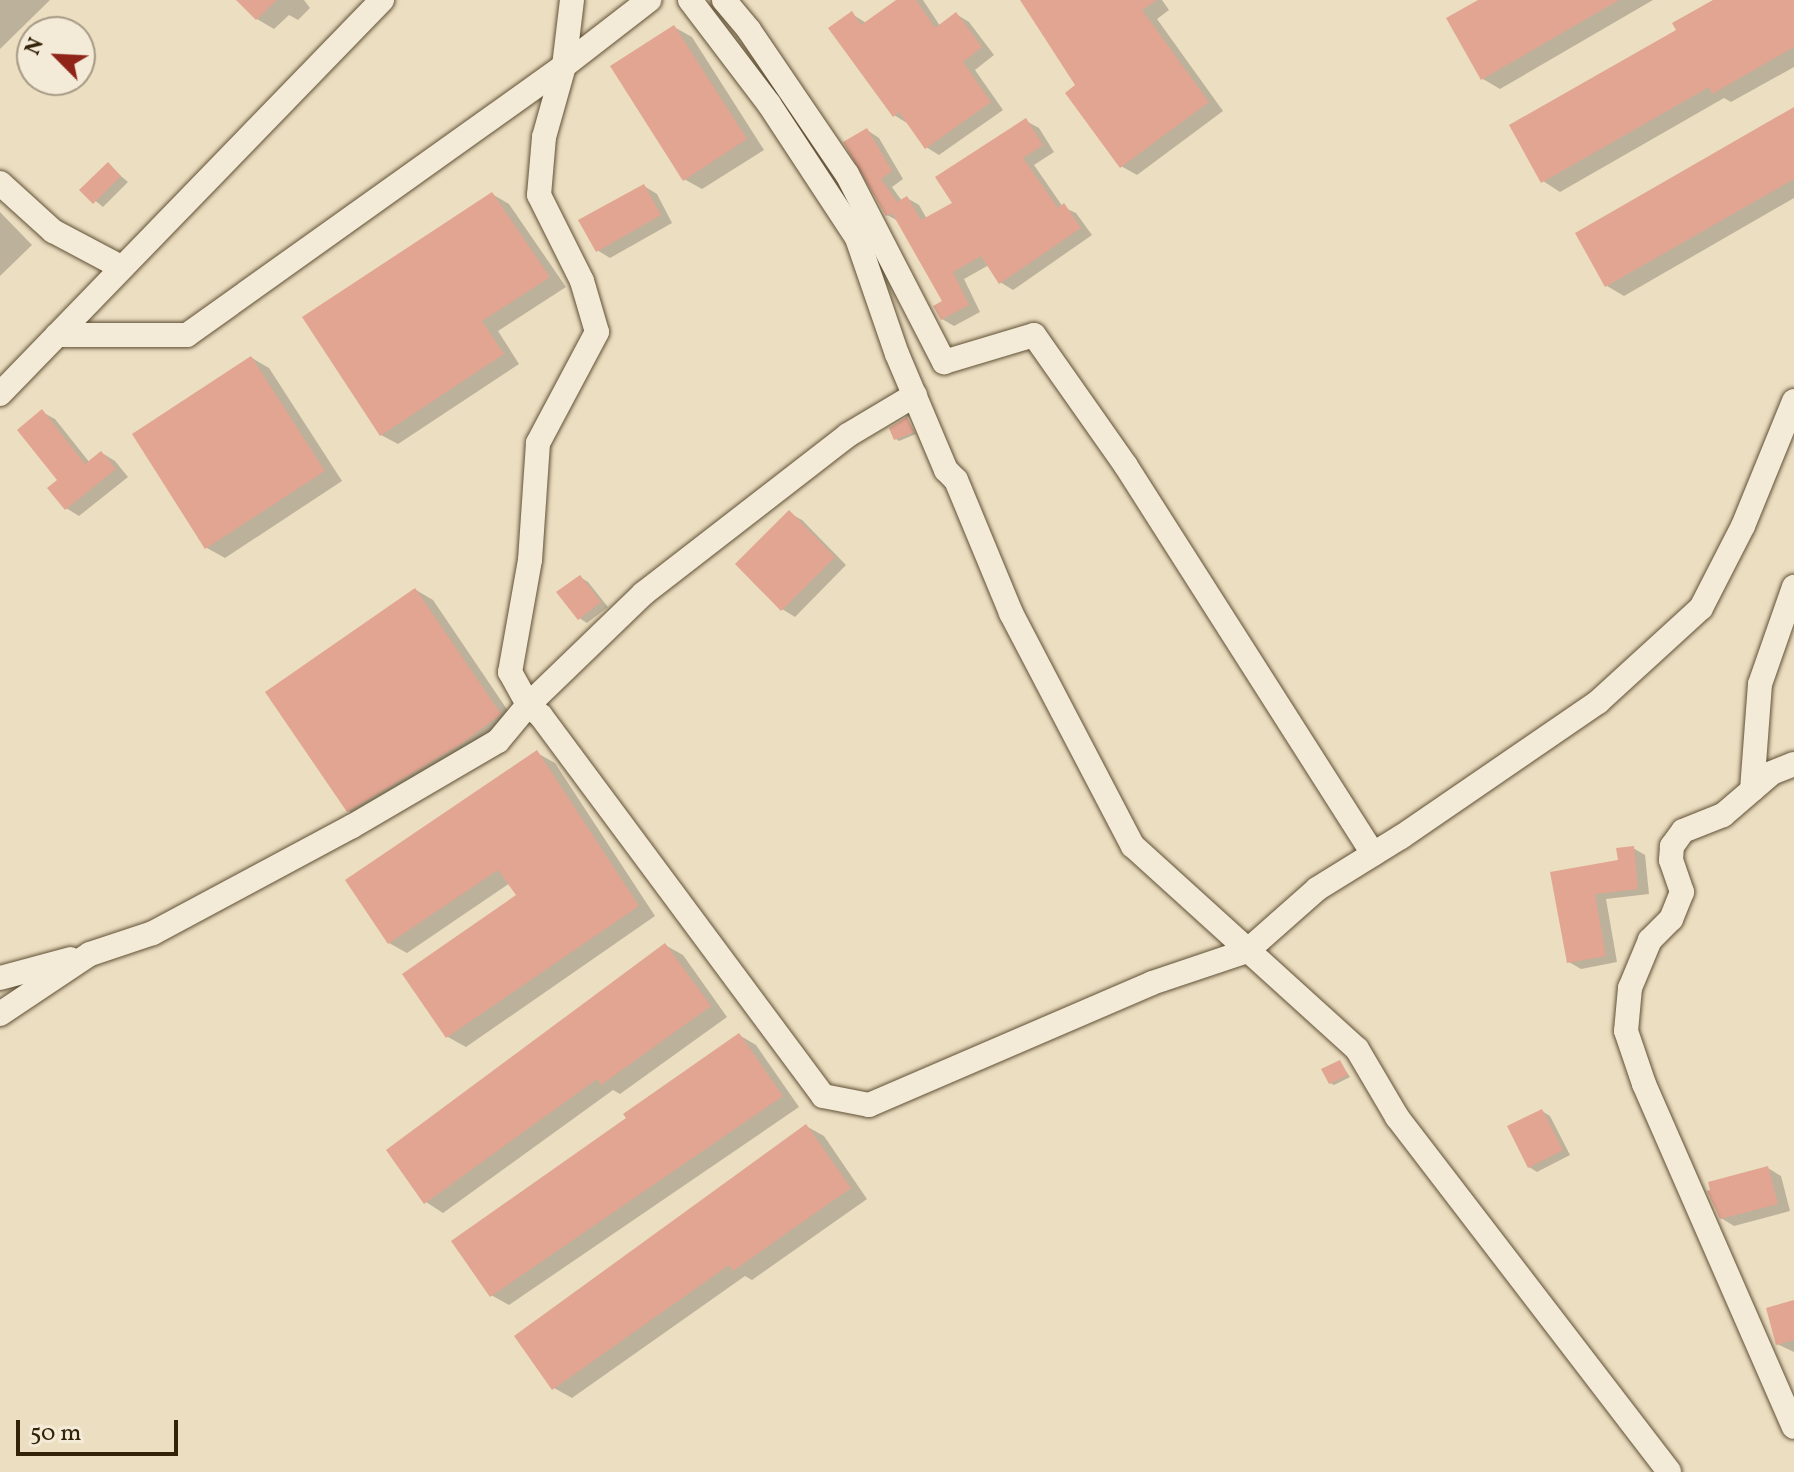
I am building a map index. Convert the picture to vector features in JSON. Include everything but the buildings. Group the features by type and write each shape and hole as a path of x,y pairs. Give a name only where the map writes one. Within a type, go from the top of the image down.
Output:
{"street":[{"path":"0,394 382,0"},
{"path":"572,0 564,66 544,137 539,195 582,281 597,332 538,443 530,560 510,672 528,705 541,716 823,1096 869,1105 1152,983 1247,951 1317,889 1598,702 1701,608 1743,526 1794,401"},
{"path":"57,335 187,335 564,66 649,0"},
{"path":"690,0 769,104 857,238 946,470 956,480 1011,613 1133,846 1357,1049 1397,1117 1669,1472"},
{"path":"724,0 749,30 847,174 944,362 1034,335 1126,466 1373,854"},
{"path":"0,183 53,231 121,267"},
{"path":"0,978 153,933 351,827 498,741 528,705 643,594 848,435 915,395"},
{"path":"1752,790 1760,684 1794,587"},
{"path":"1794,764 1772,773 1723,815 1683,831 1672,846 1671,860 1682,892 1671,919 1650,940 1630,988 1626,1031 1644,1084 1794,1427"},
{"path":"0,1014 90,954"}]}
